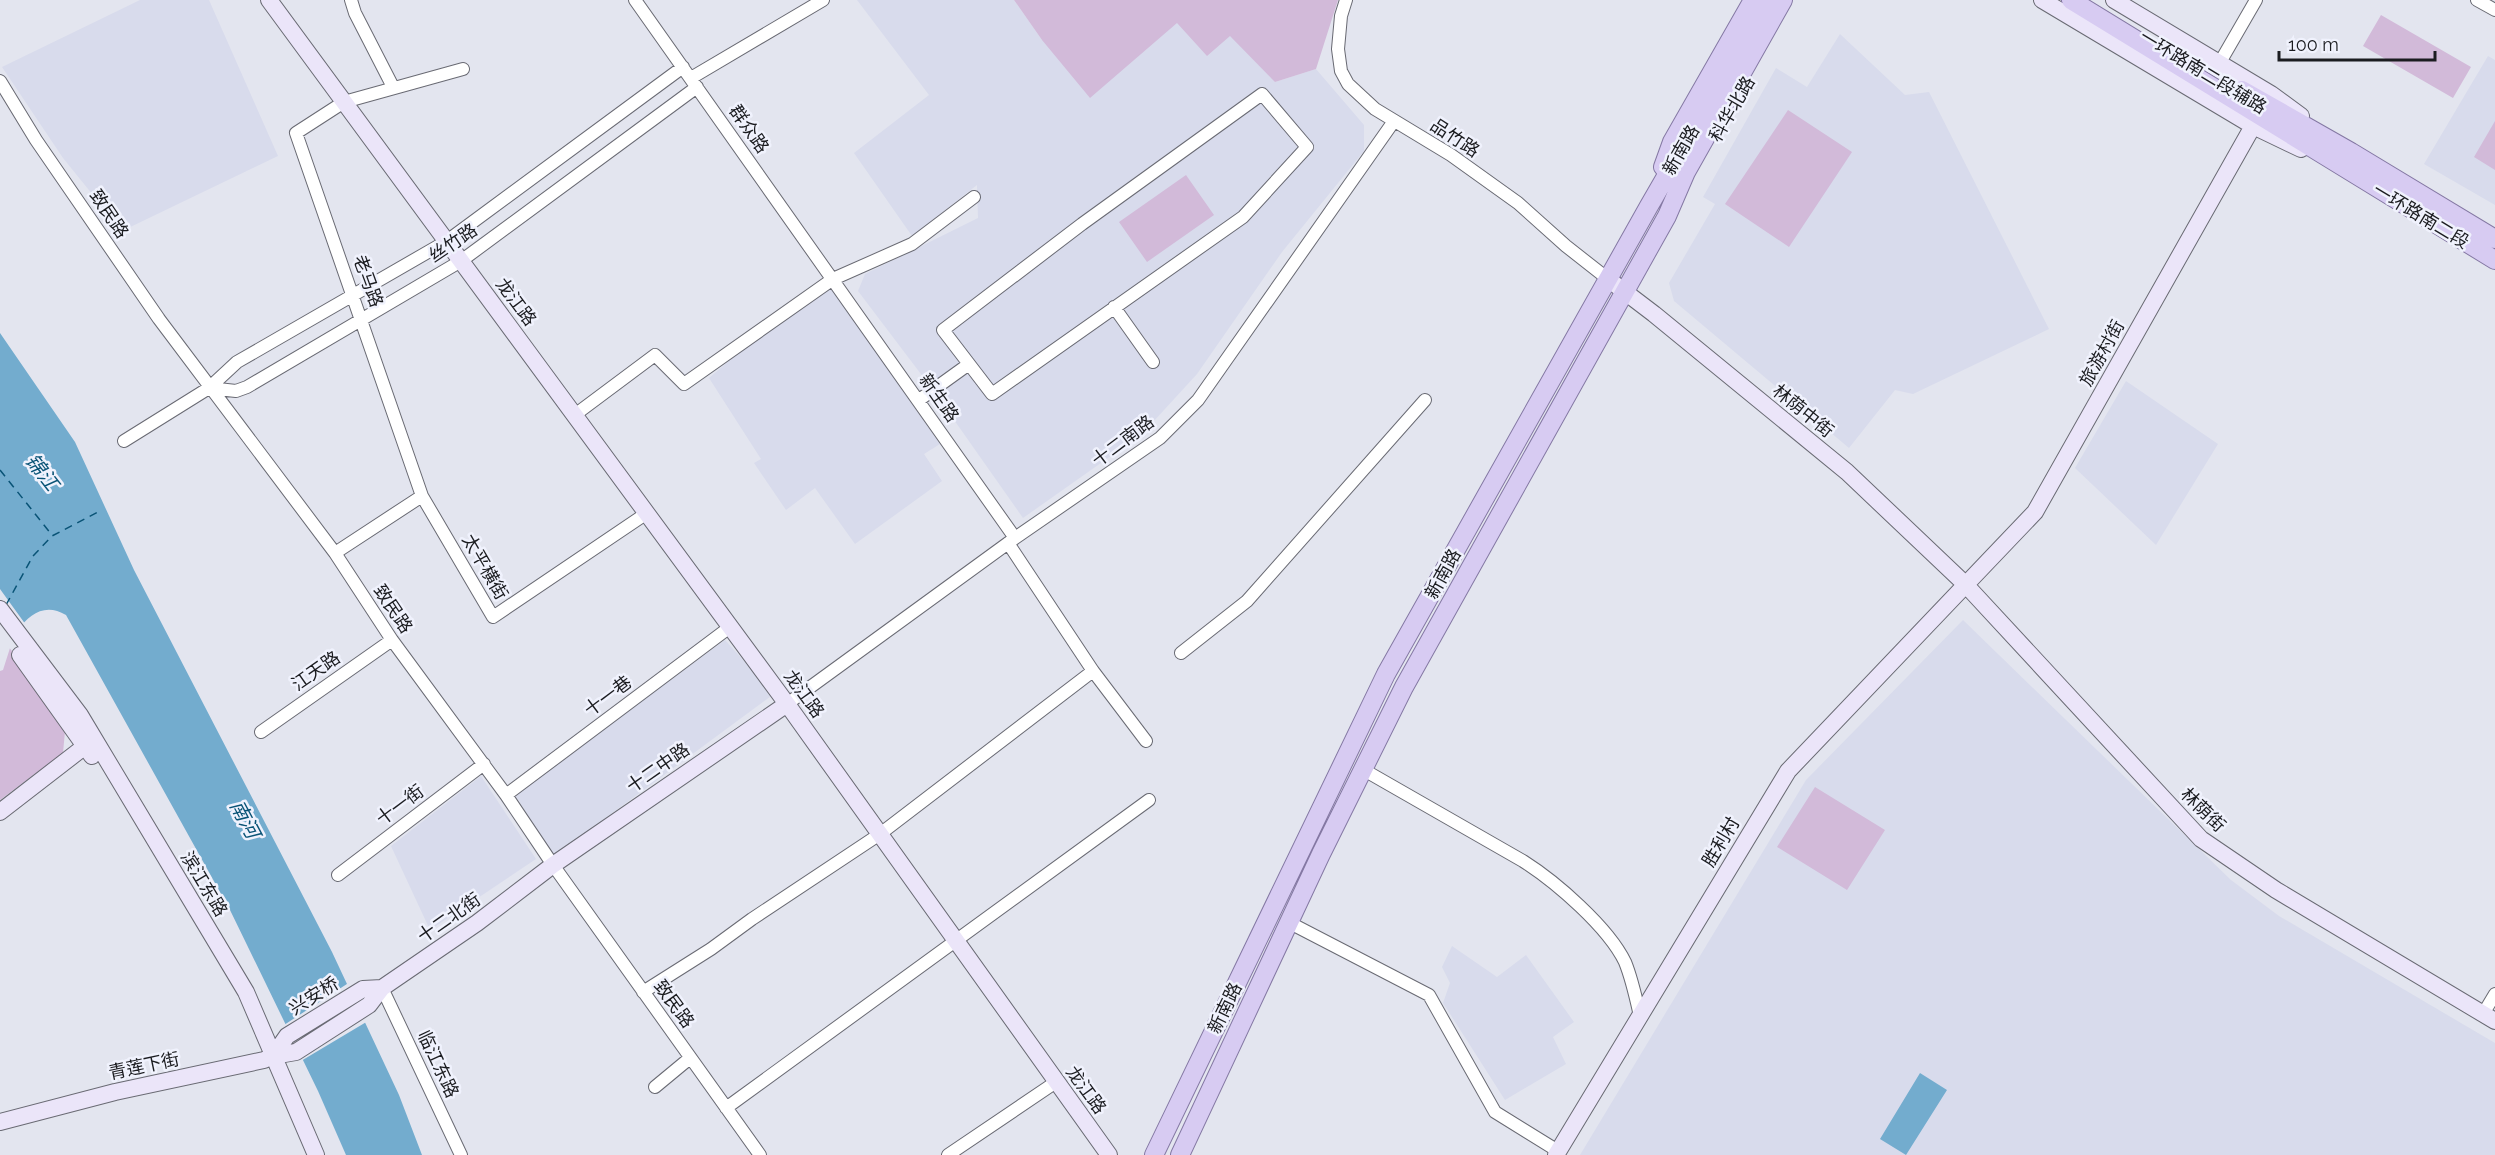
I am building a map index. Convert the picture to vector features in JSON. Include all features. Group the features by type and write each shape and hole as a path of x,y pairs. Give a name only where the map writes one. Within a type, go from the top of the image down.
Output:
{"main road":[{"name":"科华北路","path":"1667,216 1694,177 1795,0"},
{"name":"一环路南二段","path":"2071,0 2495,260"},
{"name":"一环路南二段","path":"2087,0 2351,152 2495,239"},
{"name":"新南路","path":"1179,1155 1321,854 1404,687 1667,216 1686,172 1769,5"},
{"name":"新南路","path":"1154,1155 1386,674 1649,206 1769,5"}],"street":[{"path":"269,0 461,261"},
{"path":"351,0 355,13 393,87"},
{"name":"群众路","path":"635,0 833,279"},
{"name":"丝竹路","path":"209,388 236,391 247,387 461,261 694,83 823,0"},
{"name":"品竹路","path":"1346,0 1341,16 1338,49 1341,71 1348,84 1362,99 1451,155 1518,203 1566,246 1608,279"},
{"name":"一环路南二段辅路","path":"2042,0 2253,126 2347,171"},
{"name":"一环路南二段辅路","path":"2114,0 2271,94 2351,152"},
{"path":"2219,64 2256,0"},
{"path":"2477,0 2495,10"},
{"name":"丝竹路","path":"124,441 209,388 237,362 447,241 683,67"},
{"path":"344,102 464,69"},
{"name":"致民路","path":"0,81 36,140 209,388 334,553 392,640 484,764 552,865 760,1155"},
{"path":"1262,94 1307,147 1243,217 1114,307 992,394 943,330 1082,224 1262,94"},
{"name":"老马路","path":"344,102 296,133 422,496"},
{"name":"十二南路","path":"787,704 1011,541 1160,438 1198,400 1394,121"},
{"name":"旅游村街","path":"1965,585 2035,512 2253,126"},
{"path":"576,414 655,355 684,384 833,279 912,244 974,197"},
{"name":"龙江路","path":"461,261 576,414 787,704 1109,1155"},
{"name":"新生路","path":"833,279 919,400 1093,671 1146,741"},
{"name":"林荫中街","path":"1608,279 1847,472 1965,585"},
{"path":"1114,307 1153,362"},
{"path":"919,400 969,364"},
{"path":"1181,653 1247,601 1425,400"},
{"path":"334,553 422,496"},
{"name":"太平横街","path":"422,496 493,617 647,513"},
{"name":"胜利村","path":"1557,1153 1788,771 1965,585"},
{"name":"林荫街","path":"1965,585 2201,839 2276,890 2489,1018"},
{"path":"0,609 27,654"},
{"path":"0,627 27,654"},
{"name":"十一巷","path":"506,795 730,627"},
{"name":"江天路","path":"261,732 392,640"},
{"name":"滨江东路","path":"27,654 90,742 246,992 306,1155"},
{"path":"643,992 711,949 880,834 1093,671"},
{"name":"十二中路","path":"552,865 787,704"},
{"path":"0,812 90,742"},
{"name":"十一街","path":"338,875 484,764"},
{"path":"1364,770 1523,861 1579,905 1617,948 1625,963 1640,1016"},
{"path":"726,1108 1149,800"},
{"name":"十二北街","path":"382,988 477,923 552,865"},
{"path":"1290,923 1429,995 1495,1112 1557,1153"},
{"name":"兴安桥","path":"269,1058 287,1036 363,989 382,988"},
{"name":"青莲下街","path":"0,1122 115,1092 296,1052 369,1005 382,988"},
{"name":"临江东路","path":"382,988 461,1155"},
{"path":"2489,1018 2495,994"},
{"name":"滨江东路","path":"269,1058 316,1155"},
{"path":"655,1087 690,1058"},
{"path":"948,1155 1056,1082"}],"shaded area":[{"path":"140,0 209,0 278,156 122,231 63,158 2,67"},
{"path":"857,0 1014,0 1042,40 1177,22 1230,35 1275,82 1316,69 1364,125 1364,151 1282,252 1197,374 1142,434 1023,518 933,390 858,291 865,274 978,218 977,185 912,236 854,153 929,95"},
{"path":"1014,0 1338,0 1316,69 1275,82 1230,36 1207,56 1177,23 1090,98 1042,40"},
{"path":"2381,15 2471,67 2453,98 2363,46"},
{"path":"1840,34 1905,95 1929,92 2049,329 1913,394 1895,390 1849,448 1674,301 1669,283 1715,204 1703,197 1776,68 1807,87"},
{"path":"2488,56 2495,60 2495,205 2424,164"},
{"path":"1788,110 1852,152 1789,247 1725,204"},
{"path":"2495,121 2495,170 2474,157"},
{"path":"1186,175 1214,215 1147,262 1119,222"},
{"path":"831,288 940,444 924,454 942,481 855,544 815,488 786,510 754,463 761,459 709,378 751,342"},
{"path":"2126,381 2218,444 2156,545 2075,468"},
{"path":"1963,620 2231,880 2279,916 2495,1043 2495,1155 1580,1155 1806,780"},
{"path":"725,640 774,694 554,856 515,795"},
{"path":"8,646 66,720 63,753 0,800 0,669"},
{"path":"481,776 536,859 430,930 391,846"},
{"path":"1815,787 1885,830 1847,890 1777,847"},
{"path":"1452,946 1497,977 1526,955 1574,1022 1553,1037 1566,1064 1505,1100 1443,1003 1450,983 1442,967"}],"water":[{"path":"0,333 75,442 134,570 332,952 399,1095 422,1155 346,1155 318,1091 230,910 66,615 53,610 32,615 9,645 0,668"},
{"path":"1920,1073 1947,1090 1906,1155 1880,1139"}],"pier":[{"path":"0,589 26,625 10,648 3,670 0,671"},
{"path":"350,982 368,1021 301,1061 284,1025"}],"ferry route":[{"path":"0,470 52,535"},
{"path":"6,605 33,556 52,536 100,511"}],"water label":[{"name":"锦江","path":"42,472"},
{"name":"南河","path":"245,819"}]}
